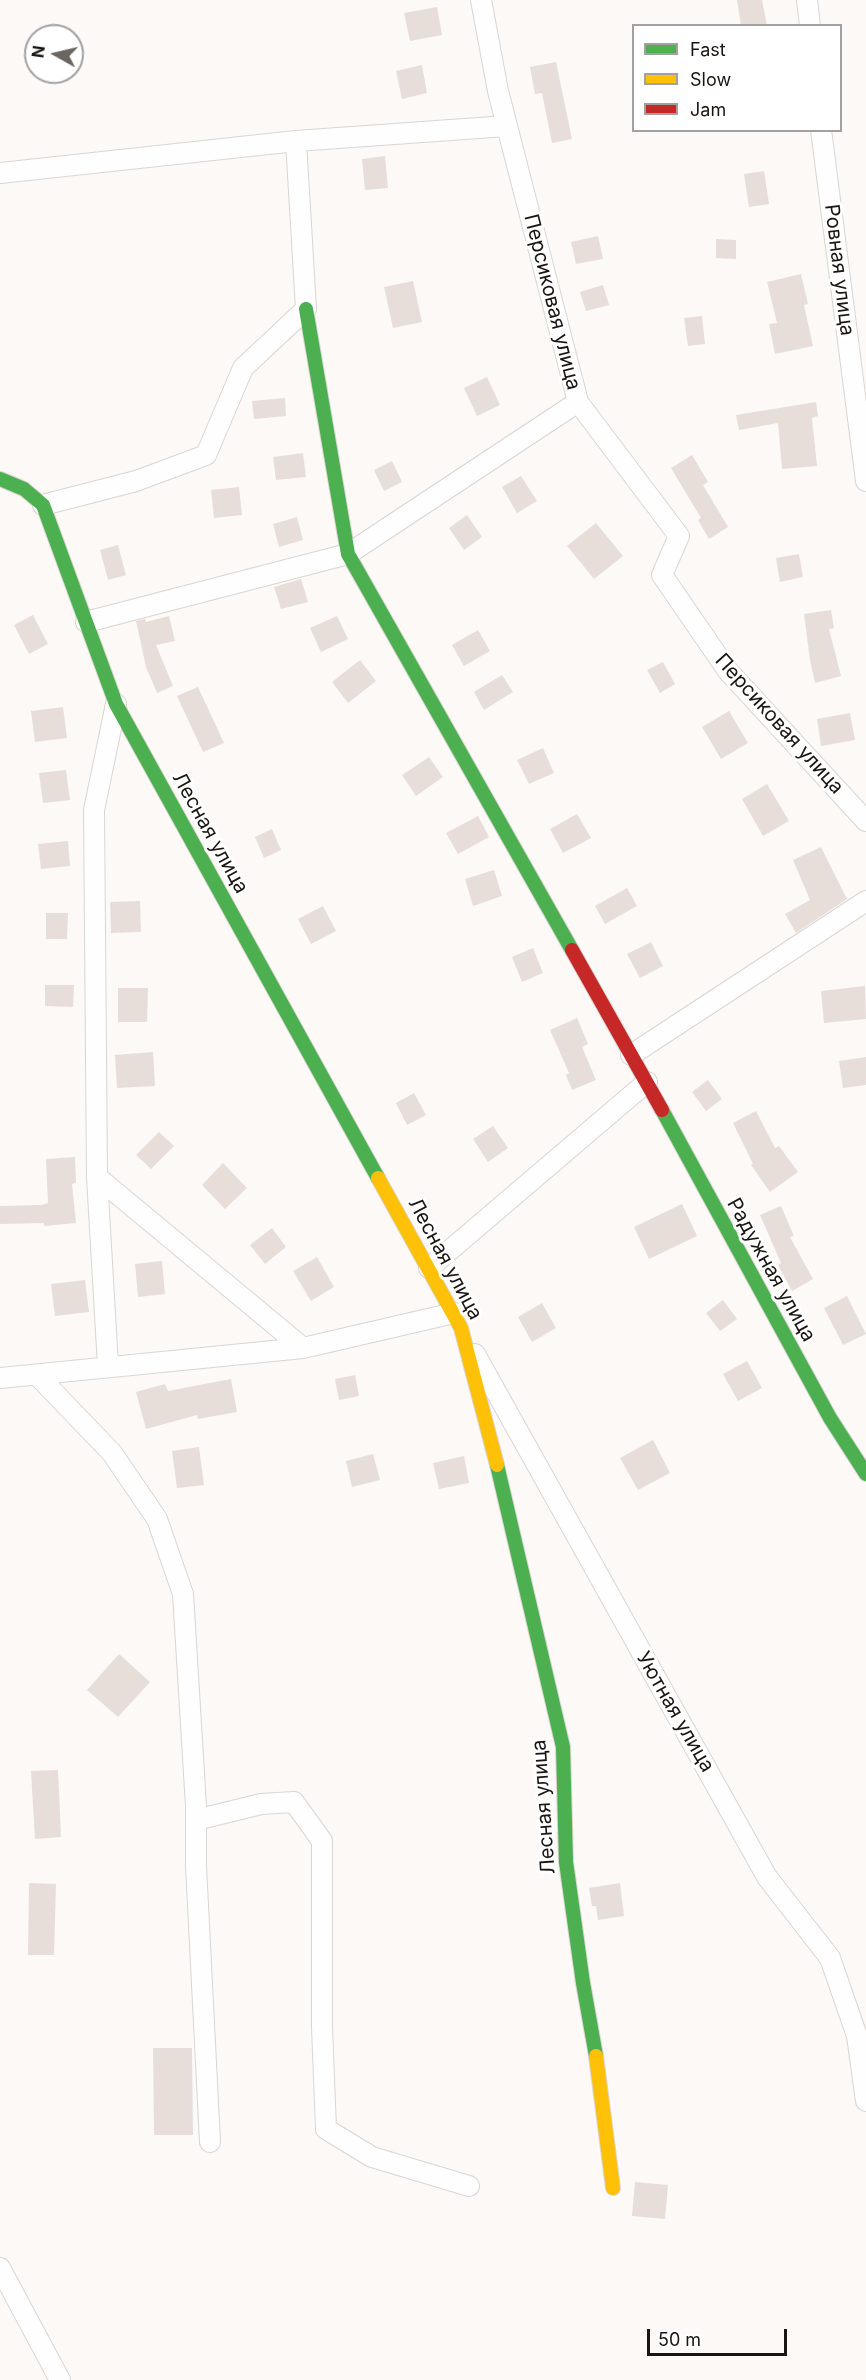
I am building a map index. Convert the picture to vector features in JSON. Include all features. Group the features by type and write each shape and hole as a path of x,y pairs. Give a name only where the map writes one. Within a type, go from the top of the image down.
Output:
{"street":[{"name":"Персиковая улица","path":"481,0 498,91 578,402 679,536 662,575 728,671 866,821"},
{"path":"807,0 810,24"},
{"path":"0,172 296,141 507,126"},
{"name":"Ровная улица","path":"820,132 866,482"},
{"path":"296,141 306,309 348,554 646,1082 429,1268"},
{"path":"0,478 24,489 44,505 136,481 206,455 243,368 306,309"},
{"path":"86,622 348,554 578,402"},
{"name":"Лесная улица","path":"44,505 116,704 457,1321 512,1517 563,1747 566,1862 583,1983 599,2073 613,2188"},
{"path":"108,1366 97,1177 94,810 116,704"},
{"path":"632,1055 866,901"},
{"name":"Радужная улица","path":"646,1082 830,1418 866,1474"},
{"path":"97,1177 303,1348"},
{"path":"0,1378 303,1348 457,1321"},
{"name":"Уютная улица","path":"457,1321 767,1877 830,1958 856,2036 866,2101"},
{"path":"38,1376 112,1453 158,1519 183,1594 196,1820 210,2142"},
{"path":"196,1820 261,1804 294,1802 322,1841 322,2027 326,2129 372,2157 469,2186"},
{"path":"0,2268 60,2380"}],"building":[{"path":"737,0 762,0 767,24 741,24"},
{"path":"437,7 442,35 410,41 404,13"},
{"path":"556,62 572,139 552,143 542,93 535,94 530,67"},
{"path":"422,65 427,93 402,99 396,71"},
{"path":"385,156 388,188 365,190 362,159"},
{"path":"764,171 769,204 749,207 744,174"},
{"path":"598,236 603,259 576,264 571,242"},
{"path":"716,239 736,240 736,259 716,258"},
{"path":"801,274 808,304 804,305 813,346 775,354 769,324 777,323 767,282"},
{"path":"413,281 422,322 393,328 384,287"},
{"path":"603,285 609,305 586,311 580,292"},
{"path":"702,316 705,344 688,346 684,318"},
{"path":"487,377 500,405 477,416 464,388"},
{"path":"285,398 286,416 254,419 252,401"},
{"path":"816,402 818,416 812,418 817,466 782,469 778,423 739,430 736,415"},
{"path":"303,453 306,477 276,480 273,457"},
{"path":"692,455 708,482 703,485 728,527 709,539 698,520 701,518 671,468"},
{"path":"392,461 402,482 384,491 374,470"},
{"path":"521,476 537,501 517,513 502,487"},
{"path":"239,487 242,515 214,518 211,490"},
{"path":"467,515 482,537 464,550 449,528"},
{"path":"297,517 303,540 279,547 273,524"},
{"path":"596,523 623,556 594,579 567,546"},
{"path":"118,545 126,575 108,580 100,550"},
{"path":"799,554 803,577 780,582 776,558"},
{"path":"301,579 308,602 281,609 274,587"},
{"path":"831,610 834,628 829,629 841,676 815,683 804,614"},
{"path":"33,615 48,644 29,654 14,625"},
{"path":"169,616 175,641 156,645 173,686 157,693 146,667 136,621 145,619 146,622"},
{"path":"337,616 348,639 321,652 310,628"},
{"path":"478,630 490,651 464,666 452,645"},
{"path":"360,660 376,681 348,703 332,682"},
{"path":"663,662 675,684 660,693 647,670"},
{"path":"502,675 513,692 484,710 474,692"},
{"path":"198,687 224,743 203,752 177,696"},
{"path":"63,707 67,738 35,742 31,711"},
{"path":"729,711 748,743 721,759 702,727"},
{"path":"850,713 855,740 821,746 817,719"},
{"path":"543,748 554,773 529,784 517,760"},
{"path":"429,757 443,777 416,796 402,775"},
{"path":"66,770 70,800 43,803 39,773"},
{"path":"767,784 789,821 763,836 742,799"},
{"path":"577,814 591,838 563,853 550,829"},
{"path":"478,816 489,837 458,854 446,833"},
{"path":"272,829 281,850 264,858 255,837"},
{"path":"68,841 70,866 41,869 38,844"},
{"path":"821,847 847,899 796,933 785,914 810,900 793,860"},
{"path":"494,870 502,896 473,906 465,879"},
{"path":"627,888 637,906 605,924 595,906"},
{"path":"140,901 141,932 111,933 110,902"},
{"path":"323,906 336,931 311,944 298,919"},
{"path":"46,913 68,913 67,939 46,939"},
{"path":"651,942 663,966 640,978 627,954"},
{"path":"533,948 543,973 522,982 512,957"},
{"path":"45,985 74,985 73,1007 45,1006"},
{"path":"865,986 866,1019 824,1023 821,991"},
{"path":"118,988 148,988 147,1022 118,1022"},
{"path":"577,1018 588,1044 582,1047 596,1080 572,1090 566,1075 569,1073 550,1030"},
{"path":"153,1052 155,1086 117,1088 115,1055"},
{"path":"866,1057 866,1085 843,1088 839,1061"},
{"path":"708,1080 722,1099 706,1111 692,1092"},
{"path":"414,1093 426,1115 407,1125 396,1103"},
{"path":"756,1111 775,1148 779,1146 798,1172 770,1192 751,1165 753,1164 733,1123"},
{"path":"493,1126 508,1148 488,1162 473,1139"},
{"path":"159,1132 174,1146 151,1169 136,1155"},
{"path":"75,1157 76,1183 72,1184 76,1223 44,1226 44,1223 0,1224 0,1206 48,1203 46,1159"},
{"path":"223,1163 247,1188 225,1209 202,1185"},
{"path":"682,1204 697,1236 649,1259 634,1227"},
{"path":"781,1206 794,1236 790,1237 813,1279 792,1291 778,1265 781,1263 760,1215"},
{"path":"272,1228 286,1247 265,1264 250,1245"},
{"path":"317,1257 334,1287 311,1301 293,1271"},
{"path":"162,1261 165,1294 138,1297 135,1264"},
{"path":"85,1280 89,1312 55,1316 51,1284"},
{"path":"847,1296 866,1334 843,1345 824,1308"},
{"path":"723,1300 737,1319 720,1331 706,1313"},
{"path":"542,1303 556,1328 532,1342 518,1317"},
{"path":"747,1361 762,1388 738,1401 723,1374"},
{"path":"355,1375 359,1396 339,1400 335,1379"},
{"path":"231,1379 237,1412 198,1419 197,1415 146,1429 136,1392 165,1384 168,1391"},
{"path":"653,1440 670,1473 638,1490 620,1458"},
{"path":"199,1447 204,1485 177,1488 172,1451"},
{"path":"373,1454 380,1480 352,1487 346,1461"},
{"path":"464,1456 469,1483 439,1489 433,1463"},
{"path":"119,1654 150,1682 118,1717 87,1690"},
{"path":"58,1770 61,1837 35,1839 31,1771"},
{"path":"29,1883 56,1884 54,1955 28,1955"},
{"path":"620,1883 624,1916 598,1920 596,1906 592,1906 589,1888"},
{"path":"153,2048 192,2048 193,2135 154,2135"},
{"path":"635,2182 668,2185 665,2219 632,2216"}],"traffic: fast":[{"path":"306,309 348,554 572,950"},
{"path":"0,479 24,489 43,505 116,704 378,1178"},
{"path":"662,1110 830,1418 866,1474"},
{"path":"497,1465 563,1747 566,1862 596,2056"}],"traffic: slow":[{"path":"378,1178 461,1328 497,1465"},
{"path":"596,2056 613,2188"}],"traffic: jam":[{"path":"572,950 662,1110"}]}
